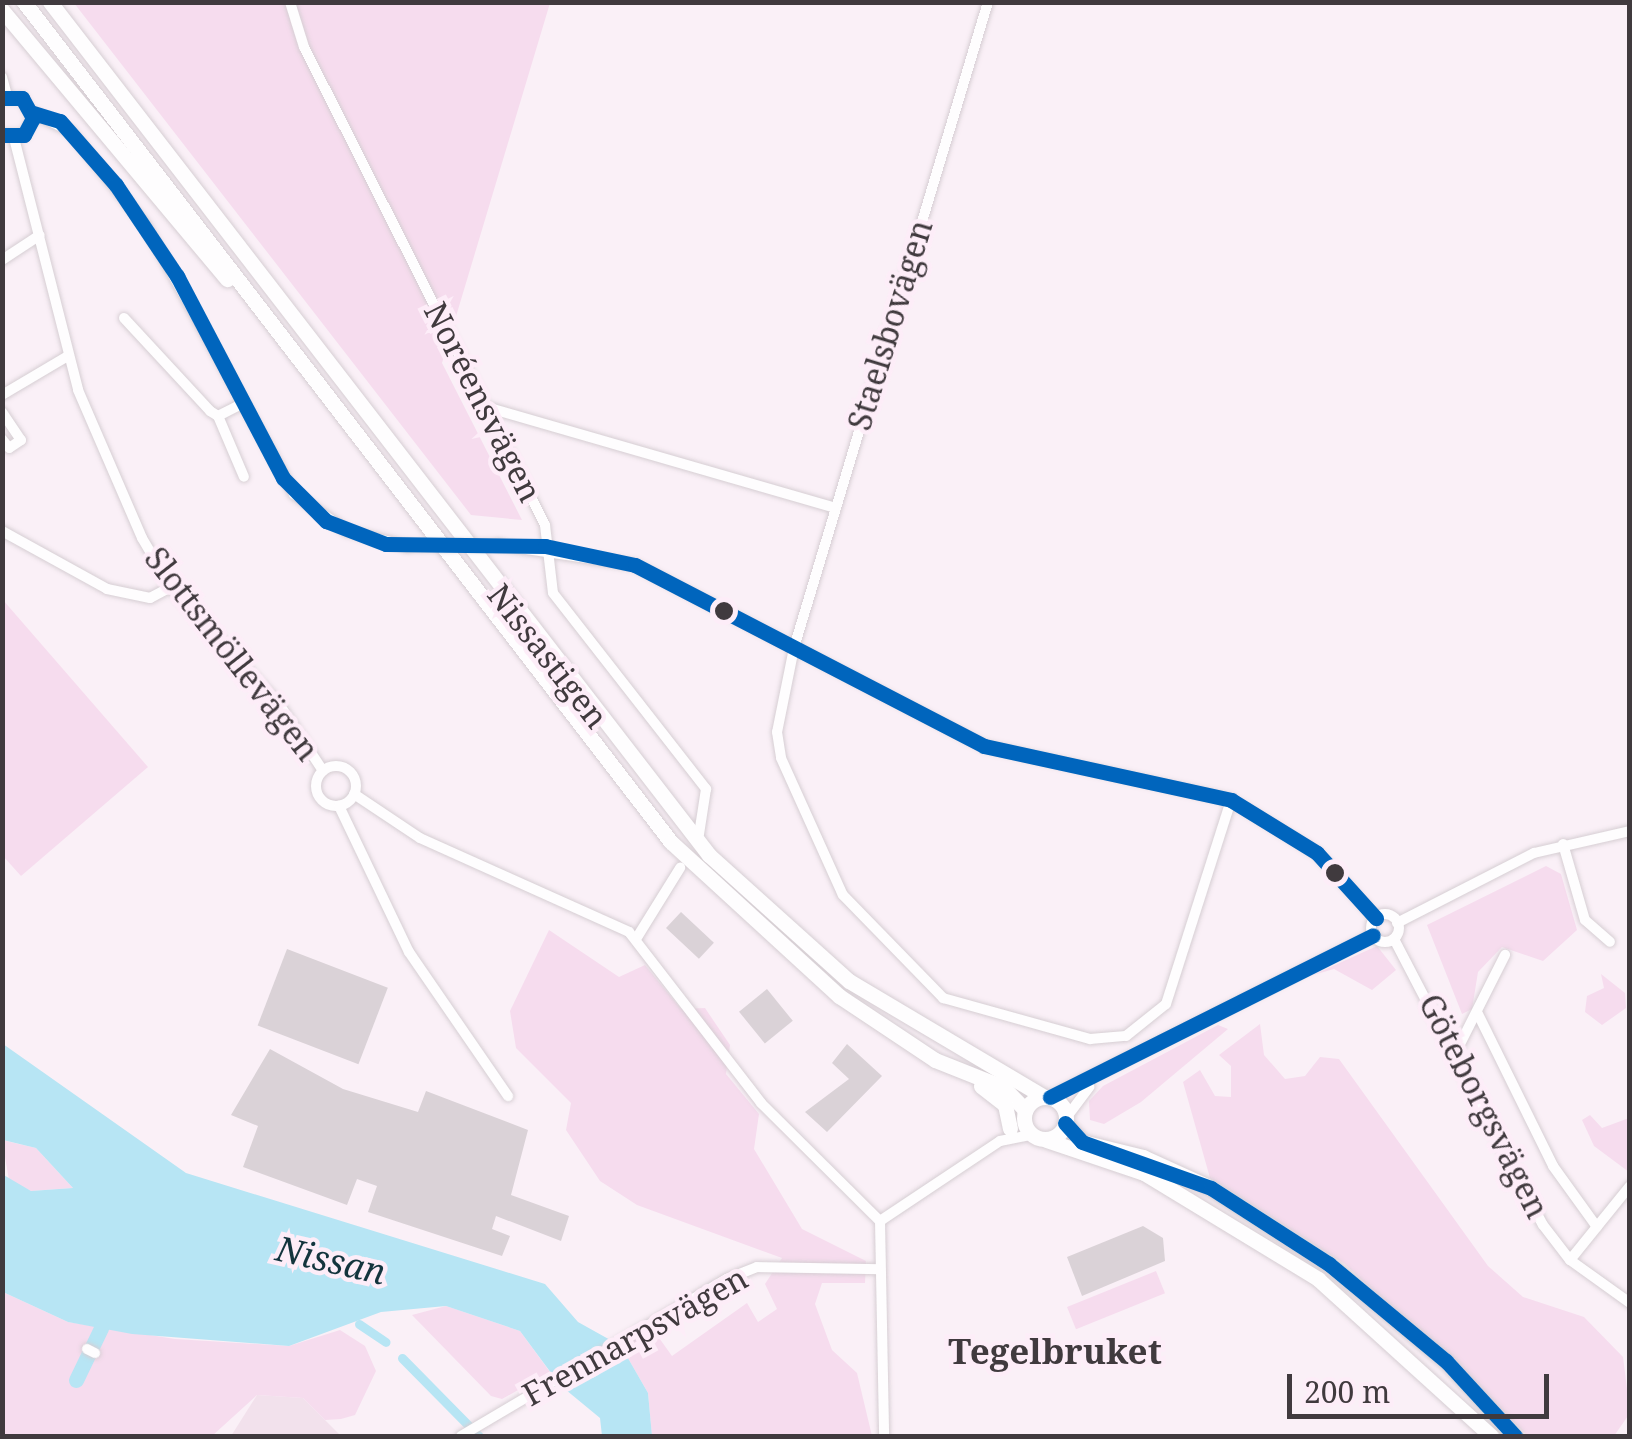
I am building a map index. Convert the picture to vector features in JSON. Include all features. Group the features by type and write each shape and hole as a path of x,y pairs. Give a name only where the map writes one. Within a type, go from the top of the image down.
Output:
{"highway":[{"path":"24,2 282,336"},
{"path":"37,2 68,26"},
{"path":"50,2 68,26"},
{"path":"2,10 282,336"},
{"name":"Nissastigen","path":"68,26 709,855 849,981 1047,1097"},
{"name":"Nissastigen","path":"282,336 682,854 839,996 961,1072 1003,1087 1024,1112"},
{"path":"961,1072 1001,1100 1005,1135"},
{"path":"1491,1436 1380,1327 1304,1269 1144,1173 1039,1138 1024,1112 1047,1097 1082,1142 1211,1188 1329,1264 1446,1361 1515,1436"},
{"path":"1039,1138 1066,1121"}],"street":[{"name":"Noréensvägen","path":"290,2 304,47 544,525 560,604 701,779 709,808 700,834"},
{"name":"Staelsbovägen","path":"988,2 794,648 777,732 843,896 943,998 1090,1040 1126,1036 1166,1004 1231,800"},
{"path":"2,77 5,97 33,113 60,121 116,186 178,276 244,403 308,508 362,537 407,546 546,546 635,565 984,746 1231,800 1336,872 1376,918 1398,922 1563,844 1630,831"},
{"path":"8,136 33,113"},
{"name":"Slottsmöllevägen","path":"8,136 40,235 68,356 171,587 279,704 323,771"},
{"path":"2,260 40,235"},
{"path":"124,318 218,416 244,478"},
{"path":"2,395 68,356"},
{"path":"218,416 244,403"},
{"path":"486,407 836,508"},
{"path":"2,412 20,440 9,448 2,439"},
{"path":"2,531 107,589 150,598 171,587"},
{"path":"508,1096 409,952 339,806 318,795 323,771 346,769 354,794 420,838 605,916 636,940 760,1103 880,1221 877,1269 884,1436"},
{"path":"339,806 354,794"},
{"path":"1563,844 1586,920 1610,942"},
{"path":"636,940 680,868"},
{"path":"1373,935 1376,918"},
{"path":"1047,1097 1094,1082 1373,935 1394,939 1398,922"},
{"name":"Göteborgsvägen","path":"1394,939 1456,1052 1530,1204 1570,1260 1630,1303"},
{"path":"1456,1052 1478,1014 1504,954"},
{"path":"1478,1014 1553,1166 1598,1227"},
{"path":"1066,1121 1094,1082"},
{"path":"880,1221 1005,1135 1024,1112"},
{"path":"1005,1135 1039,1138"},
{"path":"1570,1260 1630,1186"},
{"name":"Frennarpsvägen","path":"461,1436 539,1388 758,1267 877,1269"}],"shaded area":[{"path":"74,3 550,3 442,363 522,520 471,515"},
{"path":"3,600 148,767 21,876 3,856"},
{"path":"1546,866 1561,874 1577,930 1543,961 1502,947 1478,972 1472,1009 1462,1014 1427,925"},
{"path":"549,930 619,977 645,965 681,1009 705,1008 730,1045 726,1074 759,1114 754,1149 802,1229 866,1261 865,1283 822,1283 815,1304 832,1350 857,1373 872,1436 652,1436 648,1393 621,1346 652,1328 672,1356 747,1303 758,1322 777,1309 765,1284 782,1258 637,1205 600,1181 566,1130 571,1103 516,1048 510,1011"},
{"path":"1377,946 1396,970 1372,990 1334,969 1313,975"},
{"path":"1601,974 1625,993 1626,1008 1602,1025 1585,1012 1587,996 1604,988"},
{"path":"1260,1024 1264,1055 1285,1079 1305,1076 1320,1057 1339,1059 1488,1266 1523,1297 1584,1317 1623,1357 1630,1413 1614,1436 1528,1436 1345,1264 1210,1178 1183,1082 1200,1070 1215,1096 1231,1097 1231,1066 1219,1055"},
{"path":"1218,1025 1228,1029 1141,1102 1104,1124 1090,1120 1089,1101 1103,1086"},
{"path":"1590,1115 1602,1128 1629,1118 1629,1172 1594,1146 1582,1120"},
{"path":"2,1140 36,1148 73,1188 31,1191 9,1180"},
{"path":"1156,1271 1165,1293 1076,1329 1067,1307"},
{"path":"3,1292 68,1322 175,1339 289,1346 340,1330 365,1346 376,1371 355,1415 341,1419 325,1420 303,1398 257,1395 212,1436 3,1436"},
{"path":"446,1306 520,1331 550,1372 502,1399 491,1396 412,1315"},
{"path":"257,1395 303,1398 341,1436 231,1436"}],"water":[{"name":"Nissan","path":"3,1044 186,1173 545,1284 578,1322 621,1346 648,1393 652,1436 602,1436 600,1418 560,1385 520,1331 446,1306 381,1312 289,1346 132,1334 68,1322 3,1292 2,1174 31,1191 73,1188 36,1148 3,1140"}],"building":[{"path":"681,912 714,943 699,959 666,928"},
{"path":"287,949 388,988 358,1064 258,1026"},
{"path":"767,989 793,1021 765,1044 739,1012"},
{"path":"847,1044 882,1076 827,1132 805,1112 849,1079 832,1063"},
{"path":"270,1049 343,1089 418,1112 426,1091 528,1130 511,1195 569,1216 561,1241 496,1216 492,1229 510,1236 502,1256 368,1212 377,1186 357,1179 347,1205 243,1167 258,1126 231,1115"},
{"path":"1143,1226 1163,1238 1165,1261 1082,1296 1067,1257"}],"waterway":[{"path":"359,1324 386,1342"},
{"path":"76,1380 101,1328"},
{"path":"402,1358 479,1436"}],"transit line":[{"path":"2,98 22,98 33,118 24,135 2,135"},
{"path":"33,113 60,121 116,185 177,276 283,478 326,521 386,544 545,546 635,565 984,746 1231,800 1317,853 1376,918"},
{"path":"1050,1097 1373,935"},
{"path":"1065,1123 1082,1142 1211,1188 1329,1264 1446,1361 1515,1436"}],"district":[{"name":"Tegelbruket","path":"1055,1351"}]}
